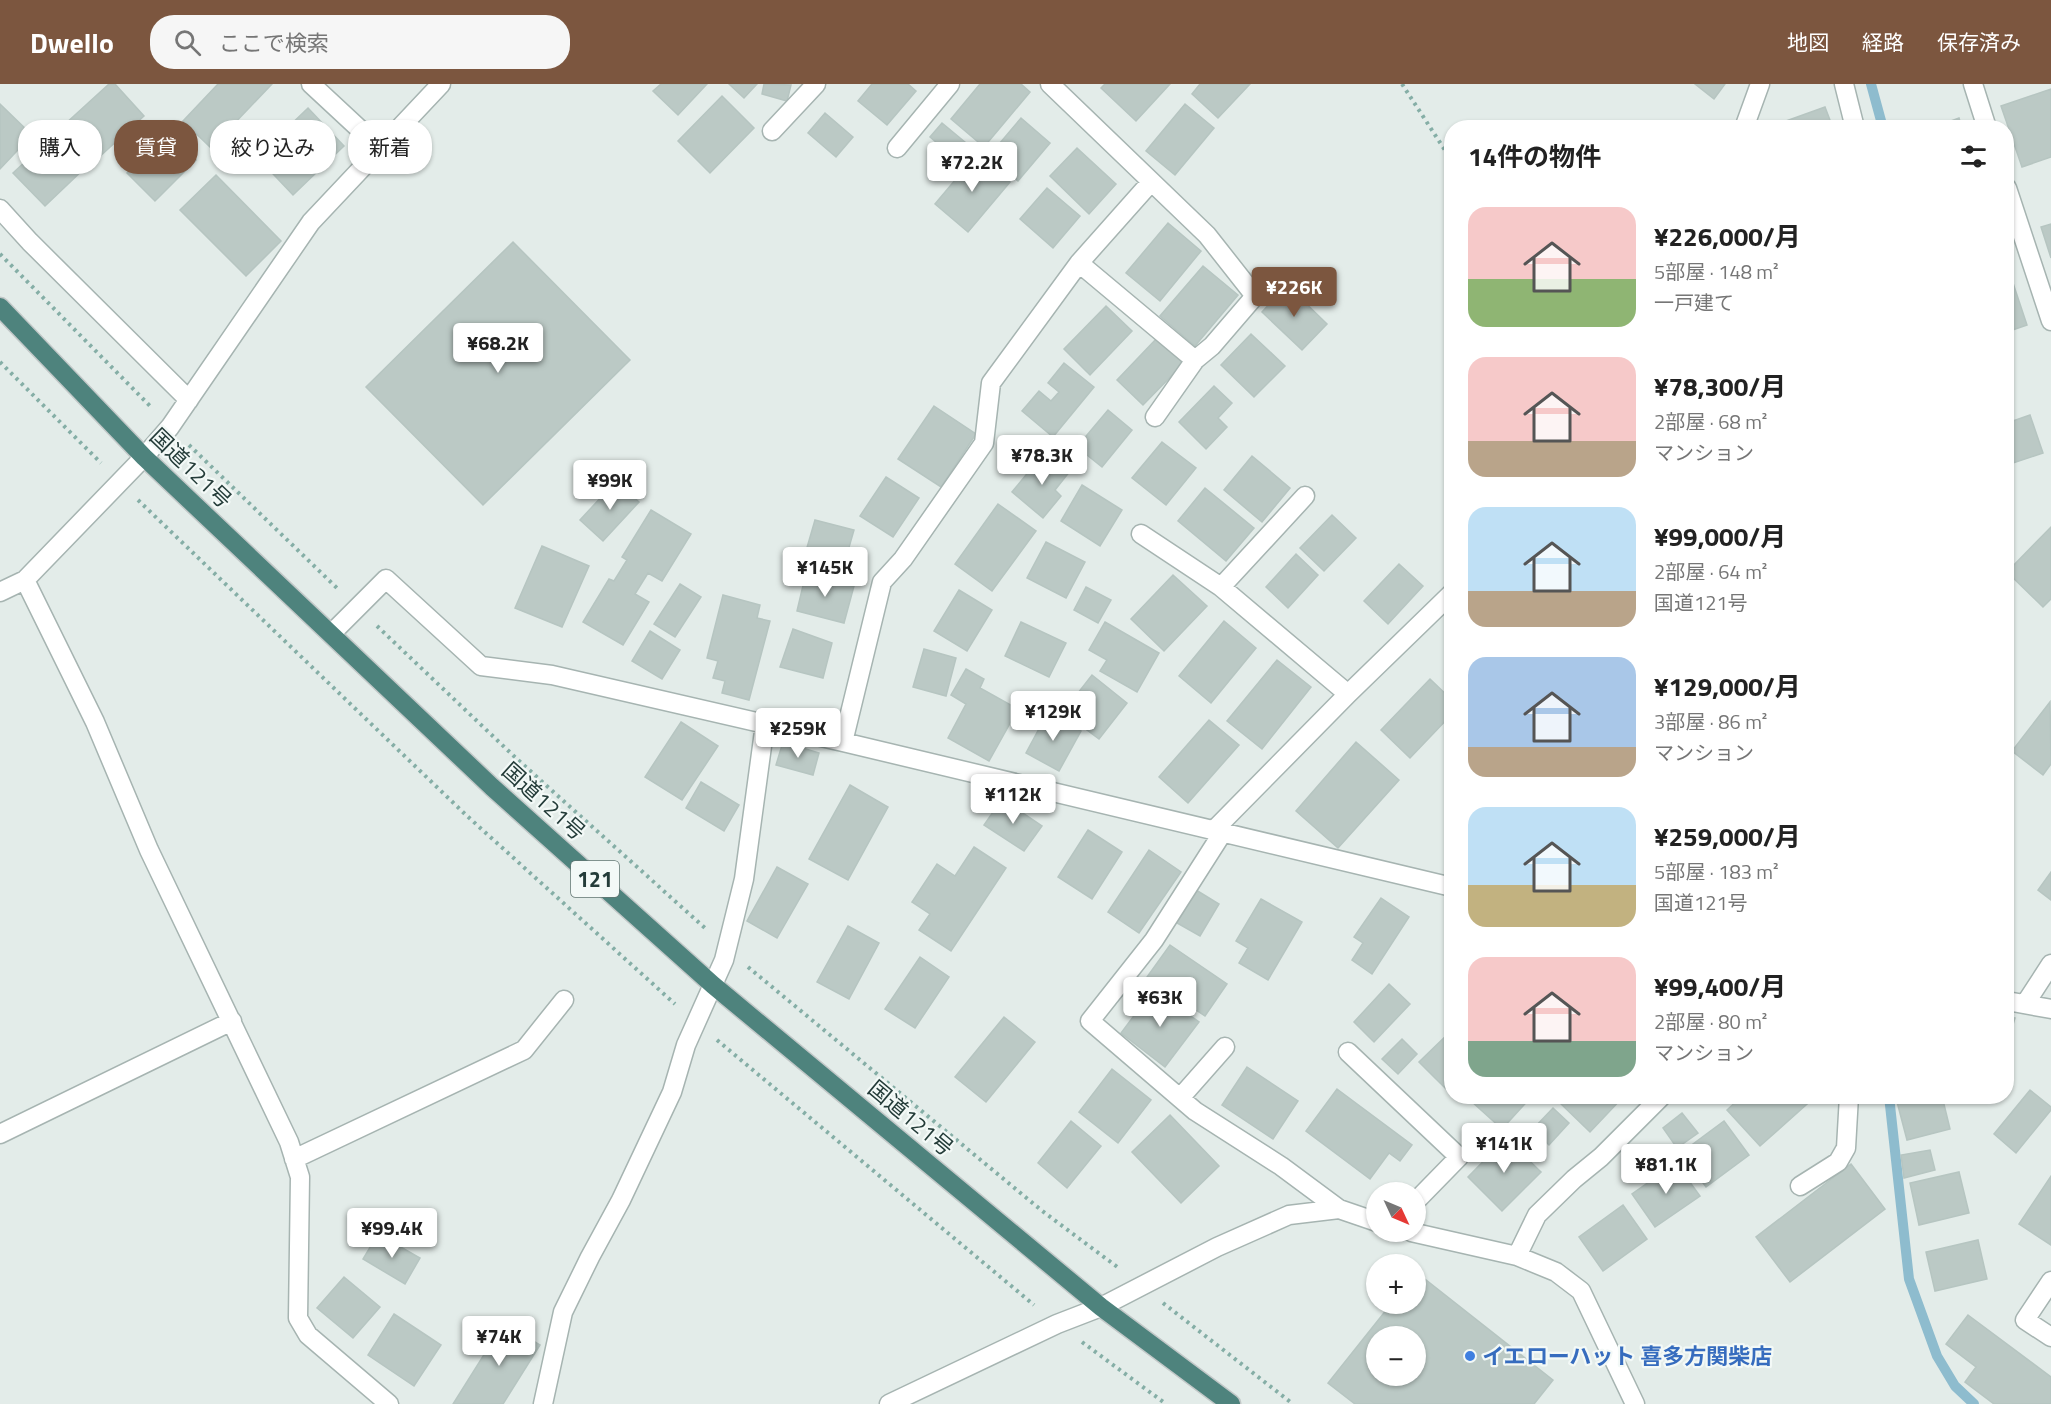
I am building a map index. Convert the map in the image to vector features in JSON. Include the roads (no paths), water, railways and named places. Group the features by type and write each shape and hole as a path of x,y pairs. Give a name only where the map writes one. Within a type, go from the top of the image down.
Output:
{"highway":[{"name":"国道121号","path":"0,307 144,458 332,633 492,787 713,985 1101,1307 1231,1404"}],"street":[{"path":"310,84 349,120"},
{"path":"408,120 441,84"},
{"path":"771,131 816,84"},
{"path":"897,148 950,84"},
{"path":"1050,84 1207,235 1255,296 1212,346 1195,360 1155,417"},
{"path":"1747,120 1760,84"},
{"path":"1844,84 1853,120"},
{"path":"1973,84 1984,120"},
{"path":"0,592 25,580 144,458 170,427 311,222 357,174"},
{"path":"843,742 882,582 903,558 984,443 992,383 1079,263 1151,182"},
{"path":"0,209 30,242 189,400"},
{"path":"2014,209 2051,321"},
{"path":"1079,263 1195,360"},
{"path":"1221,587 1305,496"},
{"path":"1142,534 1221,587 1348,694"},
{"path":"332,633 386,579 481,666 552,675 1444,885"},
{"path":"25,580 95,722 149,850 290,1142 300,1178 298,1318 308,1335 389,1404"},
{"path":"1366,1218 1338,1209 1281,1166 1195,1111 1090,1021 1154,940 1218,831 1348,694 1444,601"},
{"path":"543,1404 563,1312 621,1200 672,1092 686,1045 727,948 744,879 765,724"},
{"path":"2016,1003 2051,964"},
{"path":"294,1159 524,1050 564,1000"},
{"path":"2016,1003 2051,1009"},
{"path":"0,1134 232,1021"},
{"path":"1180,1098 1226,1047"},
{"path":"1348,1052 1459,1157 1426,1191"},
{"path":"1517,1256 1537,1215 1574,1179 1601,1157 1654,1104"},
{"path":"1800,1186 1838,1162 1846,1148 1849,1104"},
{"path":"889,1404 1057,1324 1101,1307 1217,1247 1289,1215 1338,1209"},
{"path":"1426,1235 1517,1256 1556,1272 1581,1290 1635,1404"},
{"path":"2051,1281 2025,1320 2051,1337"}],"waterway":[{"path":"1871,84 1881,120"},
{"path":"1890,1104 1909,1279 1937,1356 1955,1386 1974,1404"}],"place":[{"name":"イエローハット 喜多方関柴店","path":"1470,1356"}]}
